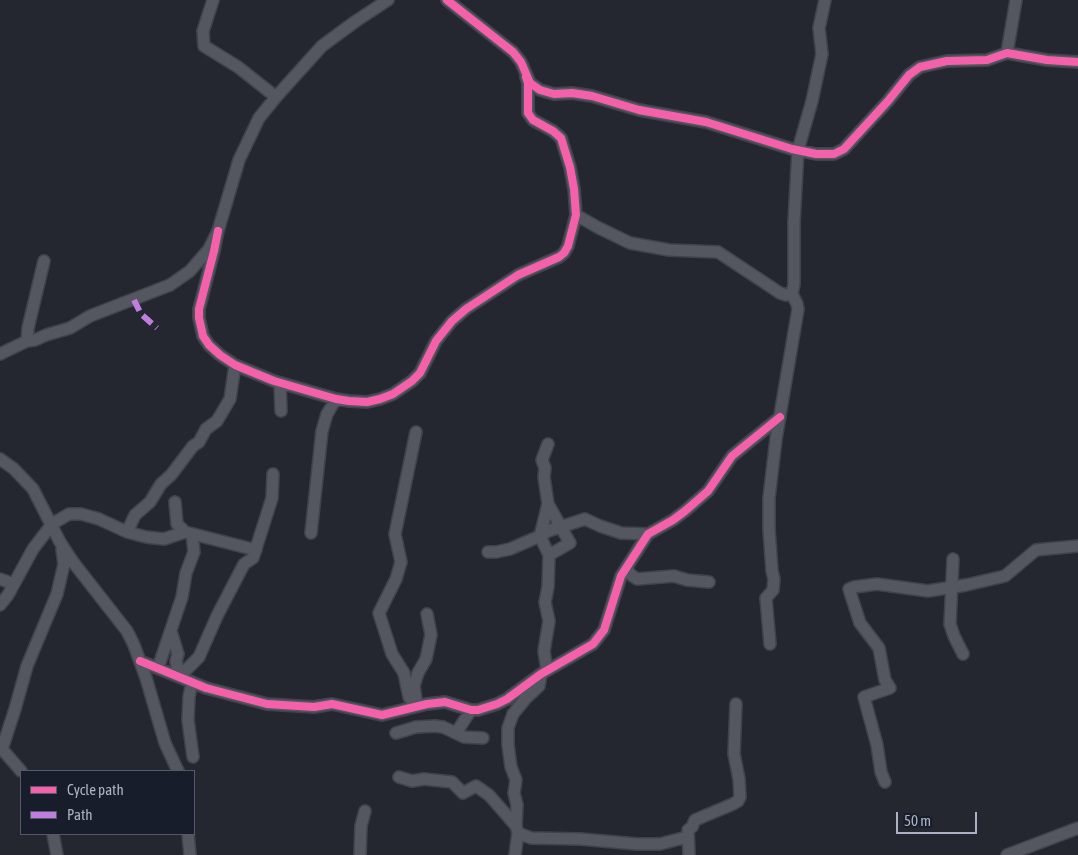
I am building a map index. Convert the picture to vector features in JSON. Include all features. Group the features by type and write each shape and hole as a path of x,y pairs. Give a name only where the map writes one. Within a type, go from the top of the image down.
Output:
{"street":[{"path":"213,0 203,31 204,46 238,67 276,96"},
{"path":"388,0 322,46 276,96 259,118 246,143 233,177 199,308 200,328 209,345 236,365 280,383 336,399 360,402 380,399 393,394 412,381 420,373 442,332 466,309 518,275 553,260 564,253 571,238 576,215 573,178 564,142 558,135 533,120 528,113 528,83 521,62 514,52 447,0"},
{"path":"770,644 766,598 773,590 774,579 768,498 798,310 796,300 792,294 794,284 794,222 798,150 822,54 819,34 825,0"},
{"path":"1007,54 1016,0"},
{"path":"526,77 534,87 546,92 592,96 639,110 706,122 798,150 834,154 844,149 909,75 920,67 947,61 987,60 1007,54 1046,60 1078,62"},
{"path":"576,215 630,243 669,250 718,252 780,293 792,294"},
{"path":"0,354 27,341 36,340 70,328 90,316 170,285 190,271 209,249 218,231"},
{"path":"27,341 28,328 44,261"},
{"path":"127,532 135,515 150,502 161,484 172,475 193,446 199,442 206,428 217,421 230,399 236,365"},
{"path":"280,383 281,411"},
{"path":"311,533 322,431 327,414 336,399"},
{"path":"140,661 206,688 266,704 314,706 332,704 382,715 417,706 445,702 471,710 486,708 507,699 544,672 593,644 604,630 626,568 648,534 674,520 692,506 708,490 732,456 780,417"},
{"path":"416,432 395,534 401,562 396,579 379,613 392,654 404,673 409,697 417,706"},
{"path":"515,855 517,805 514,793 516,780 511,767 508,728 513,714 539,686 544,672 544,651 549,620 545,602 548,587 549,556 540,536 548,504 544,477 545,468 542,460 548,444"},
{"path":"0,459 14,468 33,489 60,542 73,562 127,631 140,661 165,743 178,770"},
{"path":"179,677 199,657 217,616 244,564 253,558 272,498 273,474"},
{"path":"175,502 177,524 188,533 256,550"},
{"path":"548,504 570,543 549,556"},
{"path":"0,605 33,549 52,524 70,514 82,514 99,519 127,532 164,539 188,533"},
{"path":"488,552 510,549 548,531 585,519 621,533 648,534"},
{"path":"158,668 182,597 186,573 194,552 188,533"},
{"path":"636,534 639,546"},
{"path":"20,770 2,749 16,709 27,666 57,594 64,564 60,542"},
{"path":"885,782 864,698 890,688 885,680 879,648 860,623 849,589 878,584 928,591 951,588 1005,576 1036,550 1078,546"},
{"path":"953,559 950,624 963,654"},
{"path":"626,568 630,575 637,579 674,576 687,580 709,582"},
{"path":"0,579 14,584"},
{"path":"417,706 414,686 418,673 426,659 431,636 427,614"},
{"path":"171,631 178,654 176,661 179,677"},
{"path":"192,682 188,720 193,757"},
{"path":"689,855 688,830 692,827 694,820 738,801 741,793 734,754 736,704"},
{"path":"456,732 471,710"},
{"path":"396,733 416,727 435,726 443,727 464,736 483,738"},
{"path":"399,776 412,780 424,779 452,782 463,793 476,786 489,795 517,830 531,838 660,844 687,837"},
{"path":"360,855 361,826 365,811"},
{"path":"1007,855 1078,828"},
{"path":"53,835 57,855"},
{"path":"188,835 190,855"}],"marked path":[{"path":"134,300 141,314 157,328"}],"cycle path":[{"path":"447,0 513,52 521,62 530,83 540,90 554,94 572,93 592,96 639,110 706,122 792,149 816,154 834,154 844,149 909,75 920,67 947,61 987,60 1007,53 1047,60 1078,62"},
{"path":"218,231 199,309 203,336 209,345 235,365 274,381 336,399 367,402 393,394 420,373 436,341 452,321 466,309 518,275 559,257 568,246 576,215 570,167 561,138 553,131 533,120 528,113 528,83 526,77"},
{"path":"140,661 206,688 267,704 314,707 332,704 382,715 427,704 445,702 471,710 478,710 497,704 507,699 541,674 593,644 604,630 621,576 648,534 673,520 708,491 732,456 780,417"}]}
